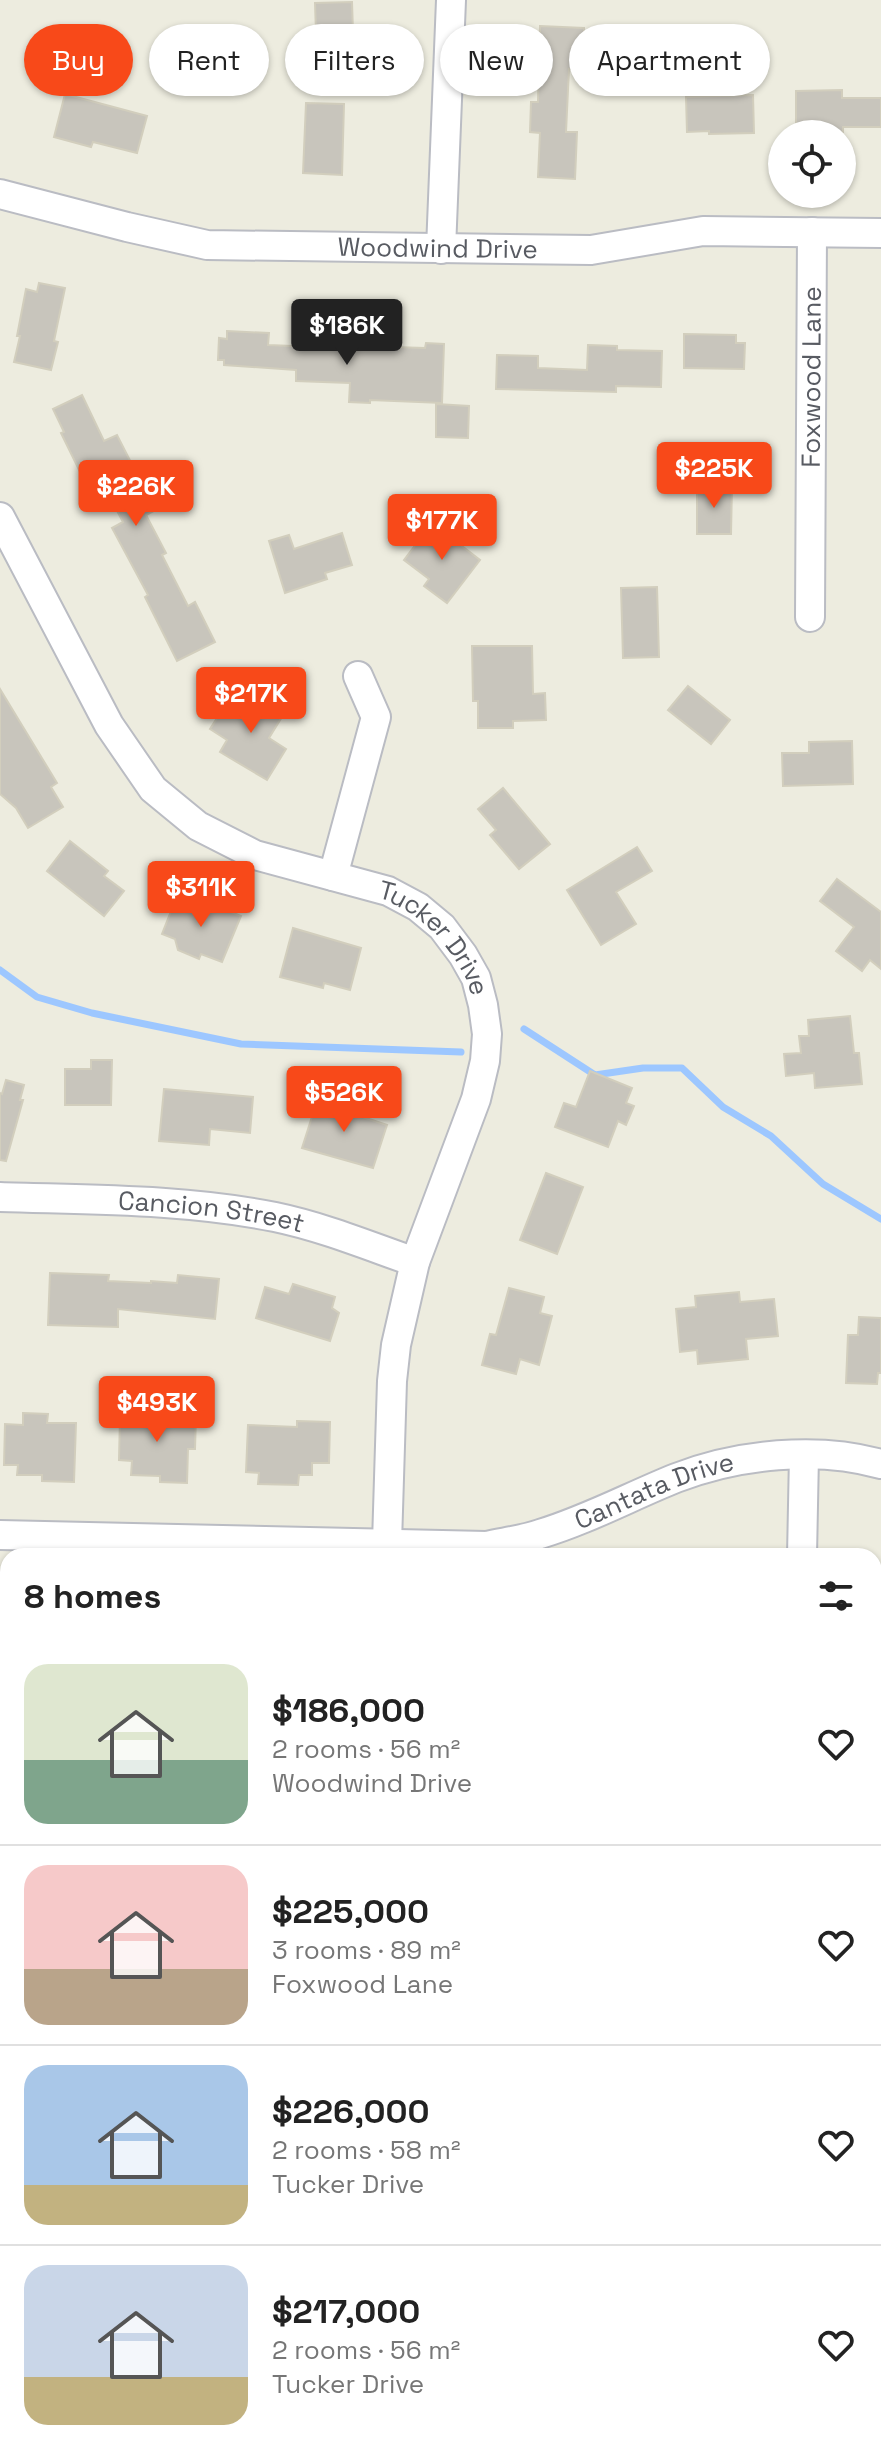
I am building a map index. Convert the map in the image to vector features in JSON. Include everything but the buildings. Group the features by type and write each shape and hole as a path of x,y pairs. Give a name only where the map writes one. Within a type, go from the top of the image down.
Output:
{"street":[{"path":"441,249 451,0"},
{"name":"Woodwind Drive","path":"0,194 207,245 591,250 703,231 881,233"},
{"name":"Foxwood Lane","path":"810,617 812,232"},
{"name":"Tucker Drive","path":"0,517 109,725 153,789 198,826 255,855 388,891 418,907 442,927 476,978 487,1034 485,1061 476,1099 415,1262 396,1345 387,1543"},
{"path":"333,876 376,717 358,676"},
{"name":"Cancion Street","path":"0,1197 126,1201 229,1209 304,1225 415,1262"},
{"path":"802,1548 804,1455"},
{"name":"Cantata Drive","path":"0,1535 486,1546 540,1534 680,1476 716,1465 758,1457 804,1455 881,1464"}],"waterway":[{"path":"0,970 37,997 92,1013 241,1044 461,1052"},
{"path":"524,1029 595,1075 643,1068 682,1068 723,1107 771,1136 823,1184 881,1219"}]}
